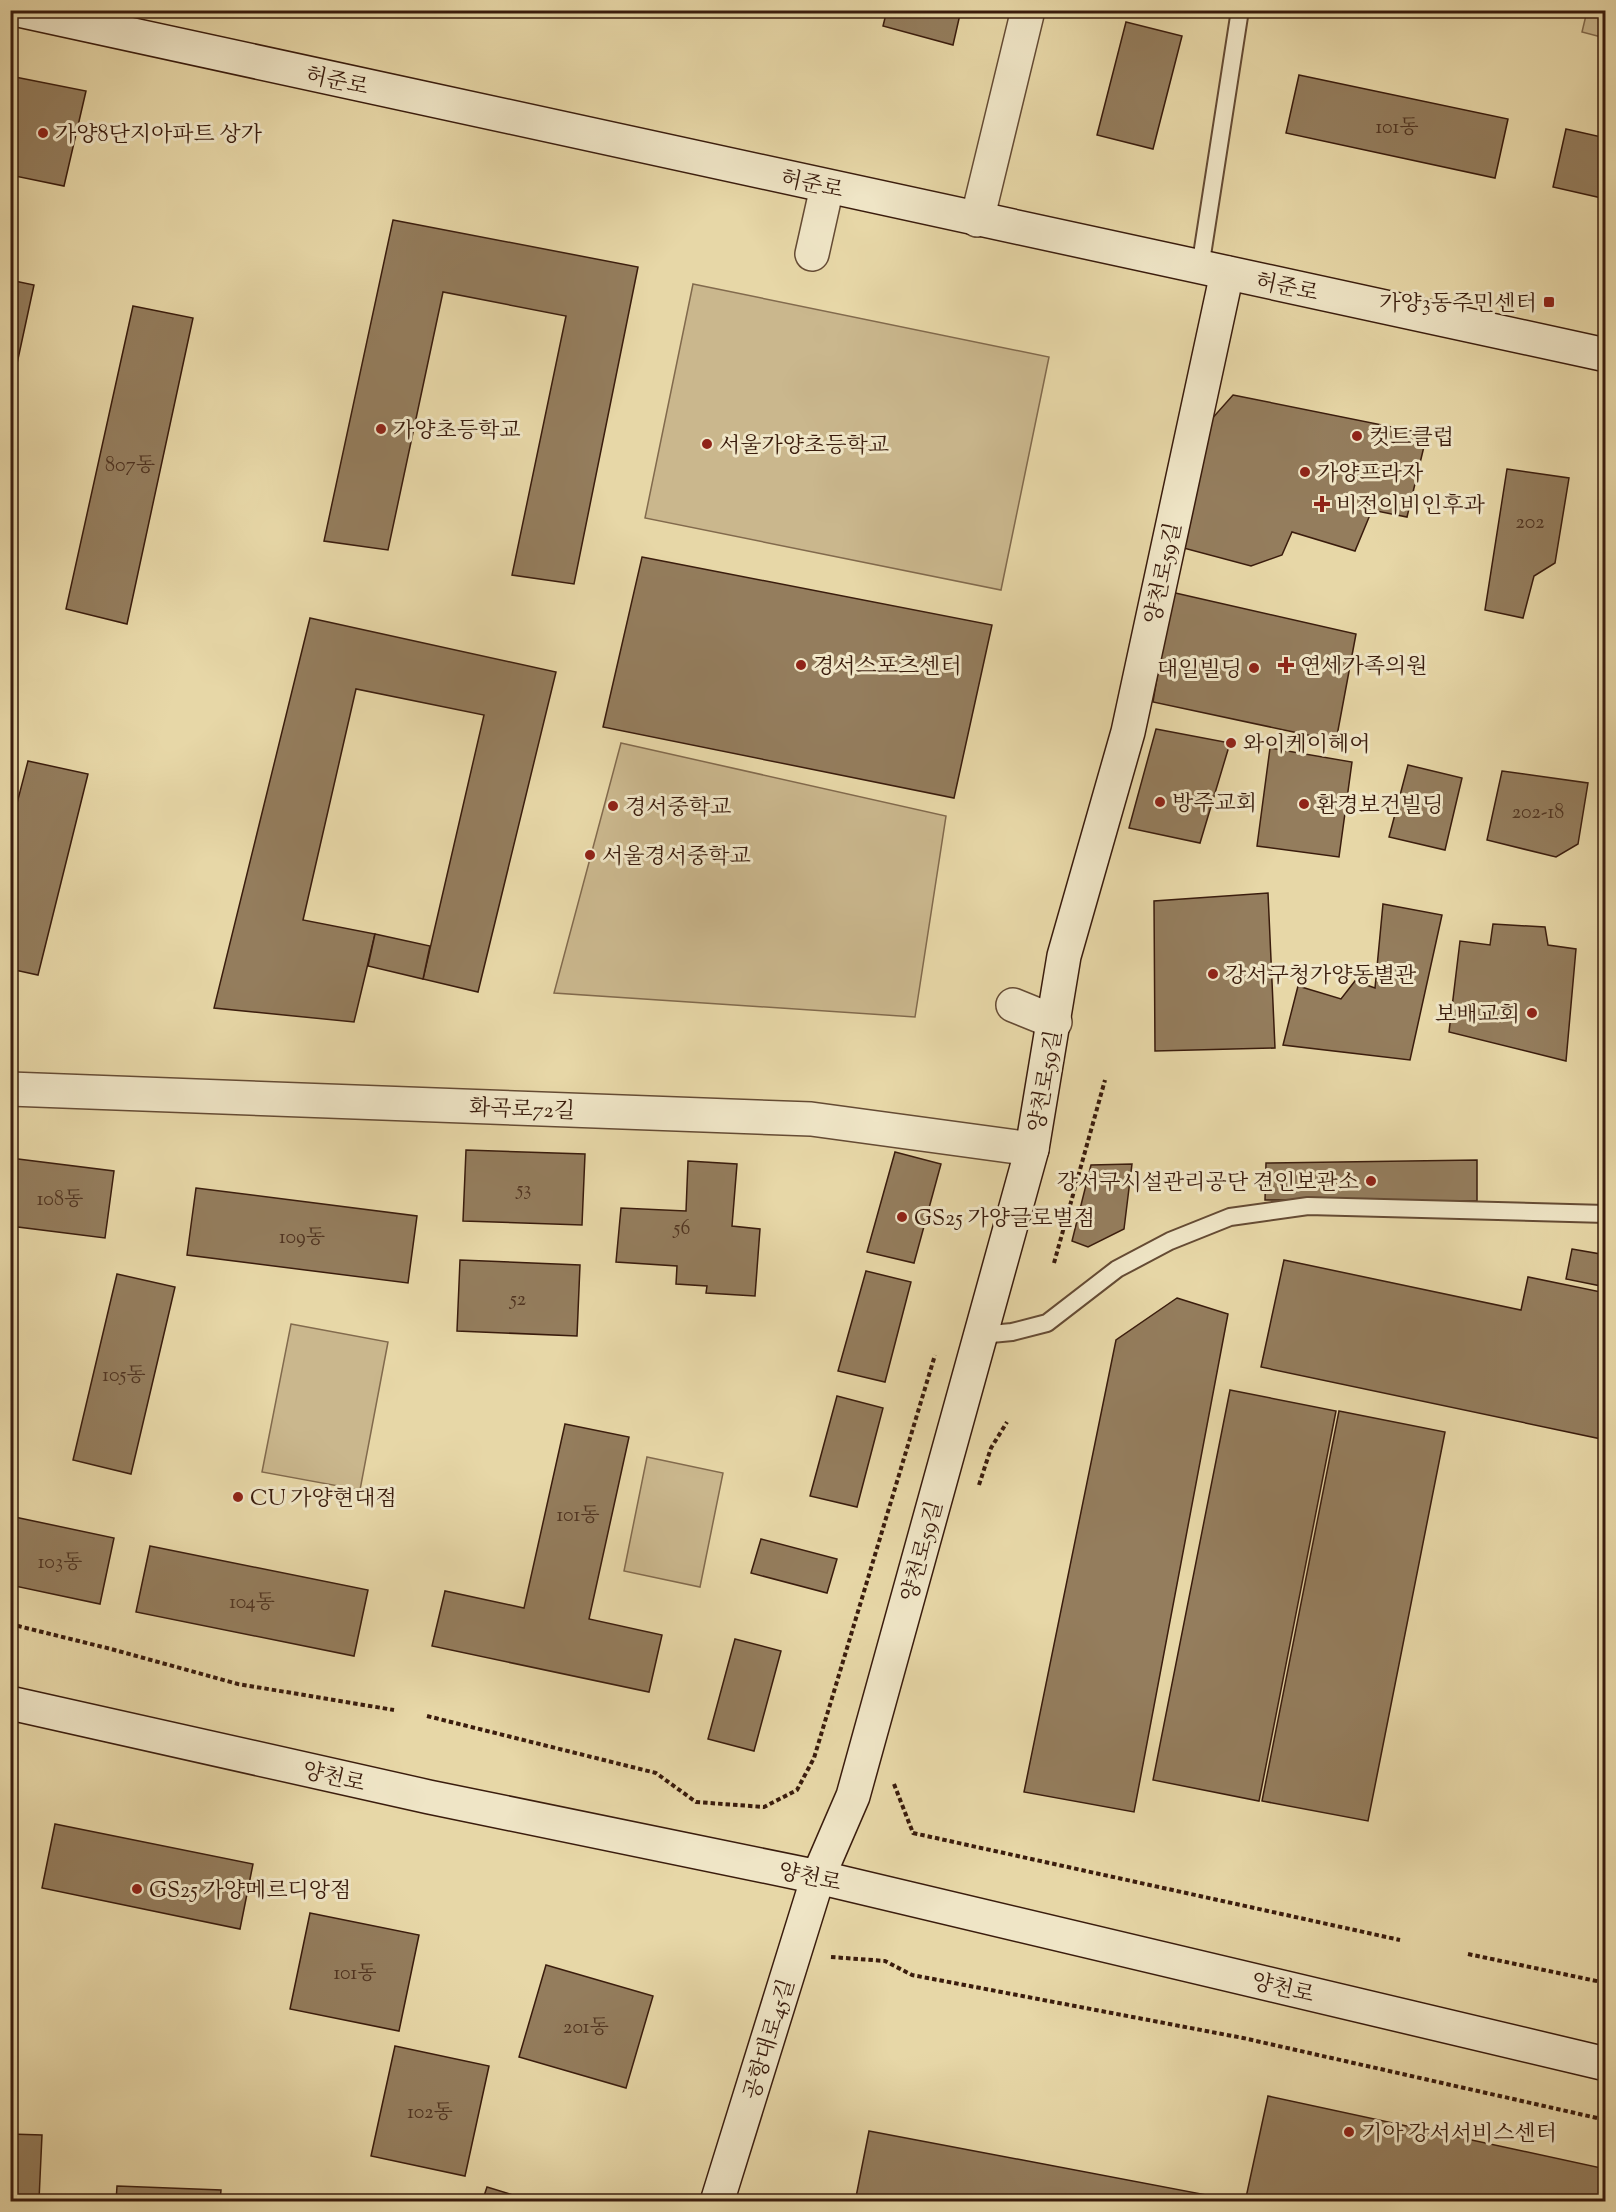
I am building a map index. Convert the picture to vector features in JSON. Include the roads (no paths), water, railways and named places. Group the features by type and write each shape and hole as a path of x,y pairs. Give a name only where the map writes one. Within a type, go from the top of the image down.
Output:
{"street":[{"name":"허준로","path":"18,10 1605,355"},
{"path":"977,220 1028,10"},
{"path":"812,254 827,187"},
{"name":"양천로59길","path":"818,1878 853,1796 1032,1149 1055,1022 1064,956 1128,732 1214,271"},
{"path":"1013,1005 1055,1022"},
{"name":"화곡로72길","path":"10,1089 811,1119 1032,1149"},
{"name":"양천로","path":"10,1702 429,1797 818,1878 1605,2064"},
{"name":"공항대로45길","path":"717,2202 818,1878"}],"lane":[{"path":"1214,271 1240,10"},
{"path":"981,1335 1012,1332 1047,1323 1117,1269 1170,1241 1230,1217 1308,1206 1605,1214"}],"place":[{"name":"가양8단지아파트 상가","path":"43,133"},
{"name":"가양3동주민센터","path":"1549,302"},
{"name":"가양초등학교","path":"381,429"},
{"name":"컷트클럽","path":"1357,436"},
{"name":"서울가양초등학교","path":"707,444"},
{"name":"가양프라자","path":"1305,472"},
{"name":"비전이비인후과","path":"1322,504"},
{"name":"경서스포츠센터","path":"801,665"},
{"name":"연세가족의원","path":"1286,665"},
{"name":"대일빌딩","path":"1254,668"},
{"name":"와이케이헤어","path":"1231,743"},
{"name":"방주교회","path":"1160,802"},
{"name":"환경보건빌딩","path":"1304,804"},
{"name":"경서중학교","path":"613,806"},
{"name":"서울경서중학교","path":"590,855"},
{"name":"강서구청가양동별관","path":"1213,974"},
{"name":"보배교회","path":"1532,1013"},
{"name":"강서구시설관리공단 견인보관소","path":"1371,1181"},
{"name":"GS25 가양글로벌점","path":"902,1217"},
{"name":"CU 가양현대점","path":"238,1497"},
{"name":"GS25 가양메르디앙점","path":"137,1889"},
{"name":"기아 강서서비스센터","path":"1349,2132"}]}
